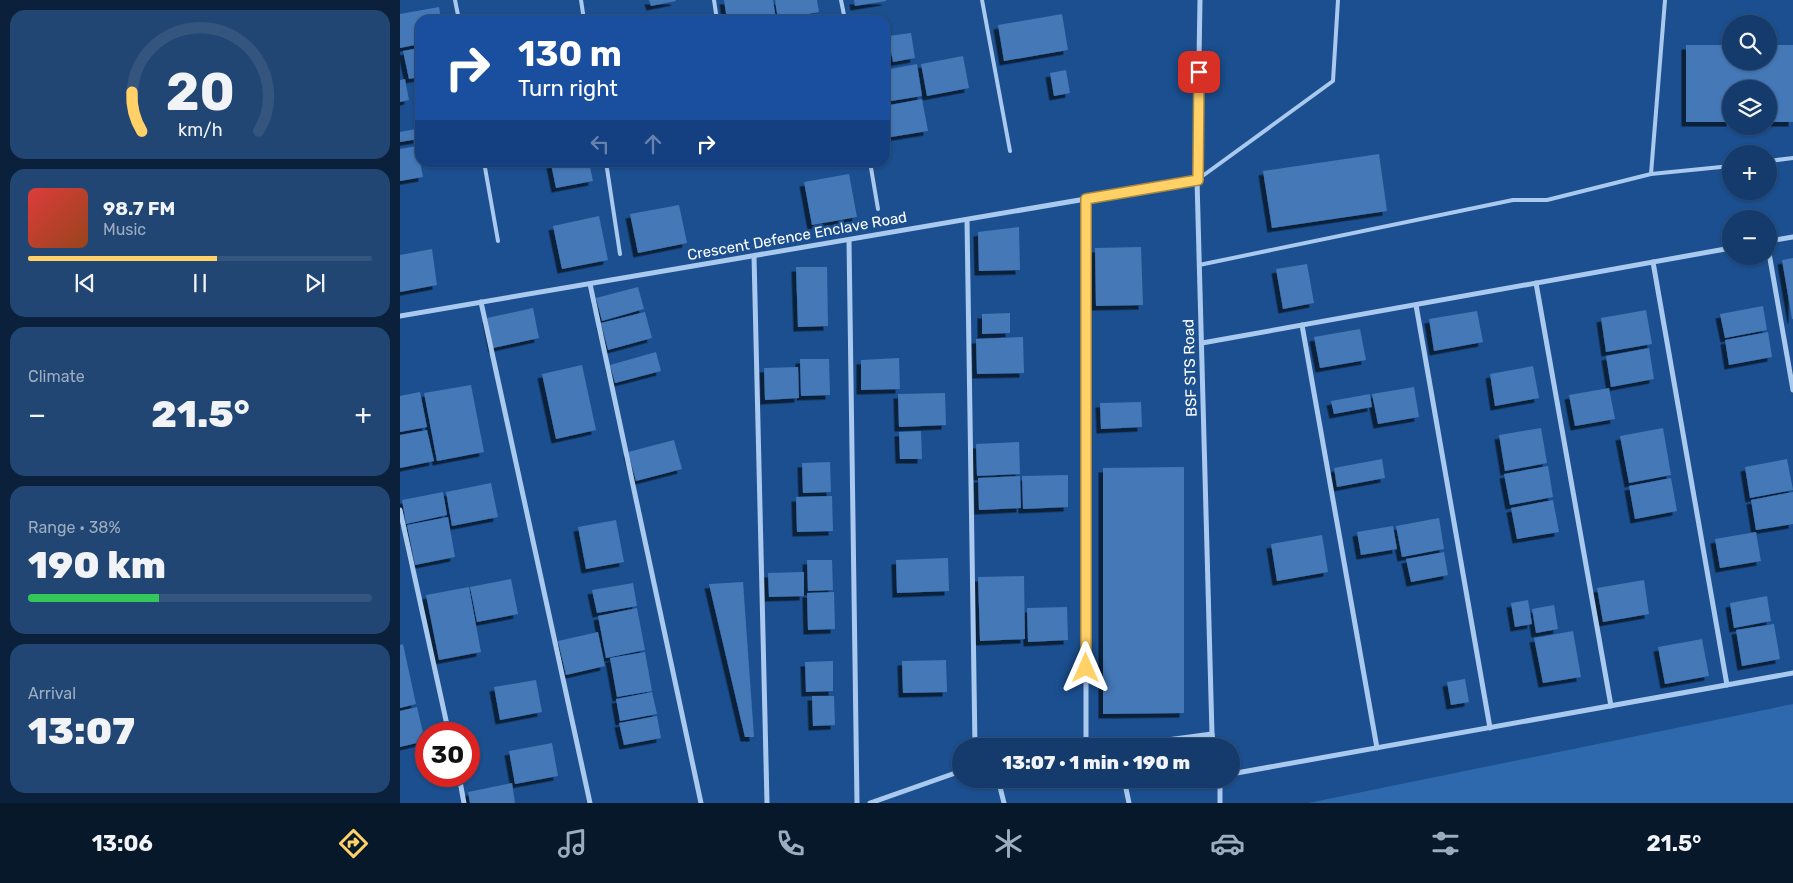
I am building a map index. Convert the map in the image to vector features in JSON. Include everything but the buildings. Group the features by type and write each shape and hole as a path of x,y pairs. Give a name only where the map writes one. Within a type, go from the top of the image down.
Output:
{"street":[{"name":"BSF STS Road","path":"1200,0 1199,265 1213,738"},
{"name":"Crescent Defence Enclave Road","path":"400,316 1198,180"},
{"path":"1086,199 1086,738"},
{"path":"967,220 976,738"},
{"path":"1777,240 1793,237"},
{"path":"849,240 856,803"},
{"path":"1202,343 1722,250"},
{"path":"754,256 767,803"},
{"path":"1653,262 1727,685"},
{"path":"1771,265 1793,390"},
{"path":"1536,283 1611,706"},
{"path":"590,284 701,803"},
{"path":"480,302 590,803"},
{"path":"1416,305 1490,728"},
{"path":"1302,325 1377,748"},
{"path":"400,510 446,722"},
{"path":"1240,772 1793,673"},
{"path":"1182,738 1212,734"},
{"path":"870,803 878,802 952,774"},
{"path":"460,787 464,803"},
{"path":"1000,788 1004,803"},
{"path":"1126,788 1129,803"},
{"path":"1220,788 1220,803"}],"lane":[{"path":"455,0 458,15"},
{"path":"581,0 583,15"},
{"path":"714,0 716,15"},
{"path":"841,0 844,15"},
{"path":"982,0 1010,150"},
{"path":"1198,180 1334,81 1338,0"},
{"path":"1651,174 1665,0"},
{"path":"1777,160 1793,158"},
{"path":"485,167 498,241"},
{"path":"607,167 620,254"},
{"path":"871,167 878,209"},
{"path":"1199,265 1513,200 1547,200 1651,174 1722,167"}],"shaded area":[{"path":"1793,704 1793,803 1308,803"}],"route":[{"path":"1086,668 1086,199 1198,180 1199,72"}]}
